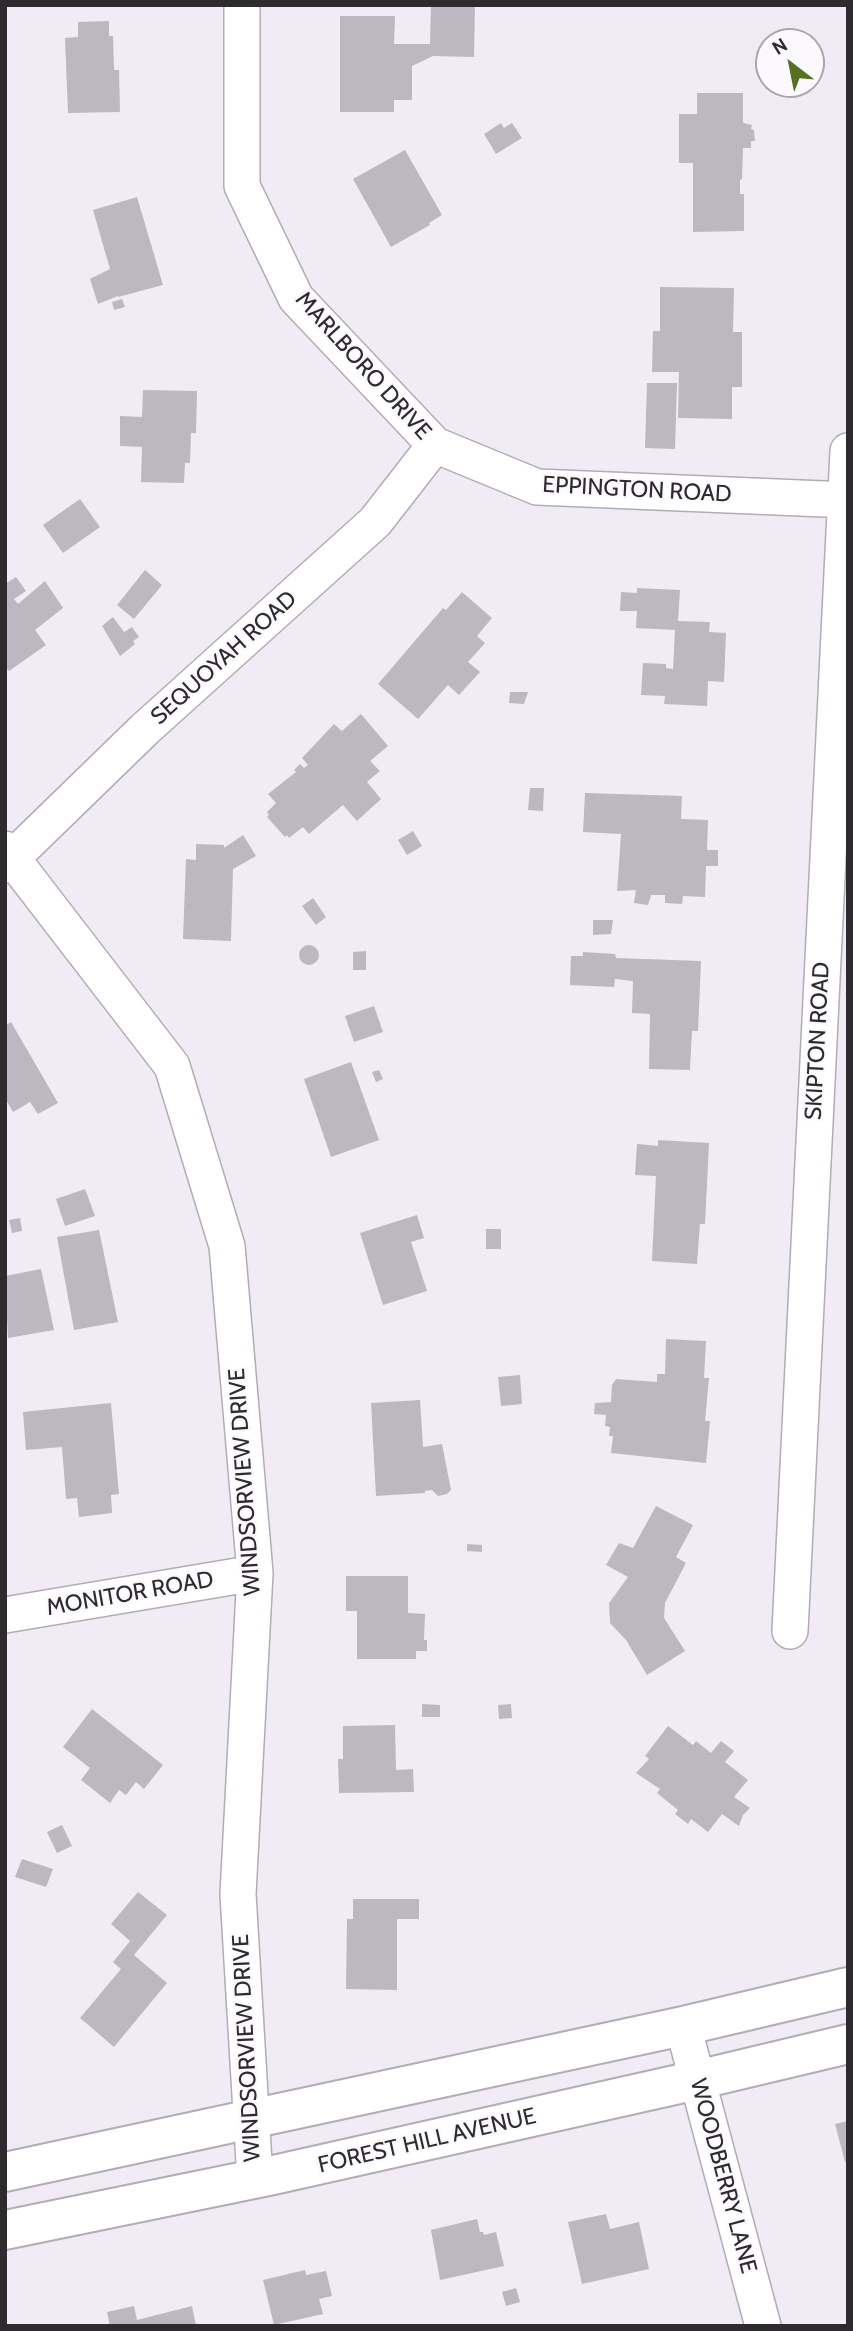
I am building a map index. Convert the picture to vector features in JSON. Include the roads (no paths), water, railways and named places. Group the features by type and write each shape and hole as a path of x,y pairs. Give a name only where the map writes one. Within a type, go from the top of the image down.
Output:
{"main road":[{"path":"5,2172 683,2026 848,1987"},
{"name":"FOREST HILL AVENUE","path":"5,2230 255,2179 848,2044"}],"street":[{"name":"MARLBORO DRIVE","path":"242,5 242,186 296,298 435,444"},
{"name":"EPPINGTON ROAD","path":"435,444 537,487 847,500"},
{"name":"SEQUOYAH ROAD","path":"8,858 145,729 375,522 435,444"},
{"name":"SKIPTON ROAD","path":"790,1631 848,450"},
{"name":"WINDSORVIEW DRIVE","path":"8,858 172,1066 227,1246 255,1573 238,1894 255,2179"},
{"name":"MONITOR ROAD","path":"5,1615 255,1573"},
{"name":"WOODBERRY LANE","path":"683,2026 763,2326"}]}
